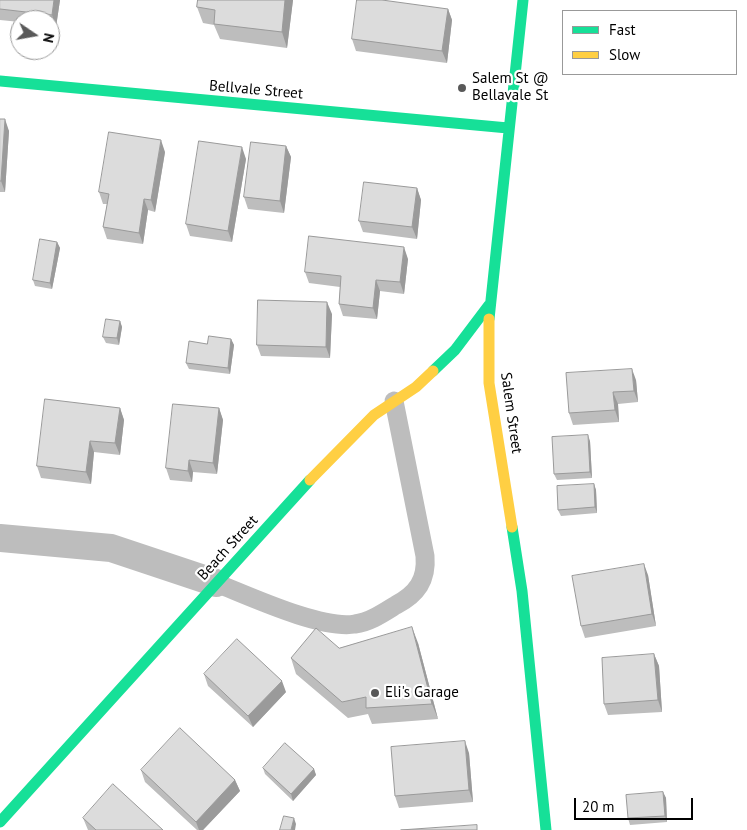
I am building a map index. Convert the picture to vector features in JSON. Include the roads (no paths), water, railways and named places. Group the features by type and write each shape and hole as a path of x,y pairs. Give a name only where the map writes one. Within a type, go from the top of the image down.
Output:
{"main road":[{"name":"Salem Street","path":"523,0 489,304 490,383 522,591 546,830"},
{"name":"Bellvale Street","path":"0,81 508,128"},
{"name":"Beach Street","path":"0,822 336,451 374,415 416,387 455,350 489,304"}],"street":[{"path":"0,538 115,549 216,583"}],"lane":[{"path":"216,583 317,621 342,626 366,622 411,597 424,579 425,564 394,401"}],"place":[{"name":"Salem St @ Bellavale St","path":"462,88"},
{"name":"Eli's Garage","path":"375,693"}]}
